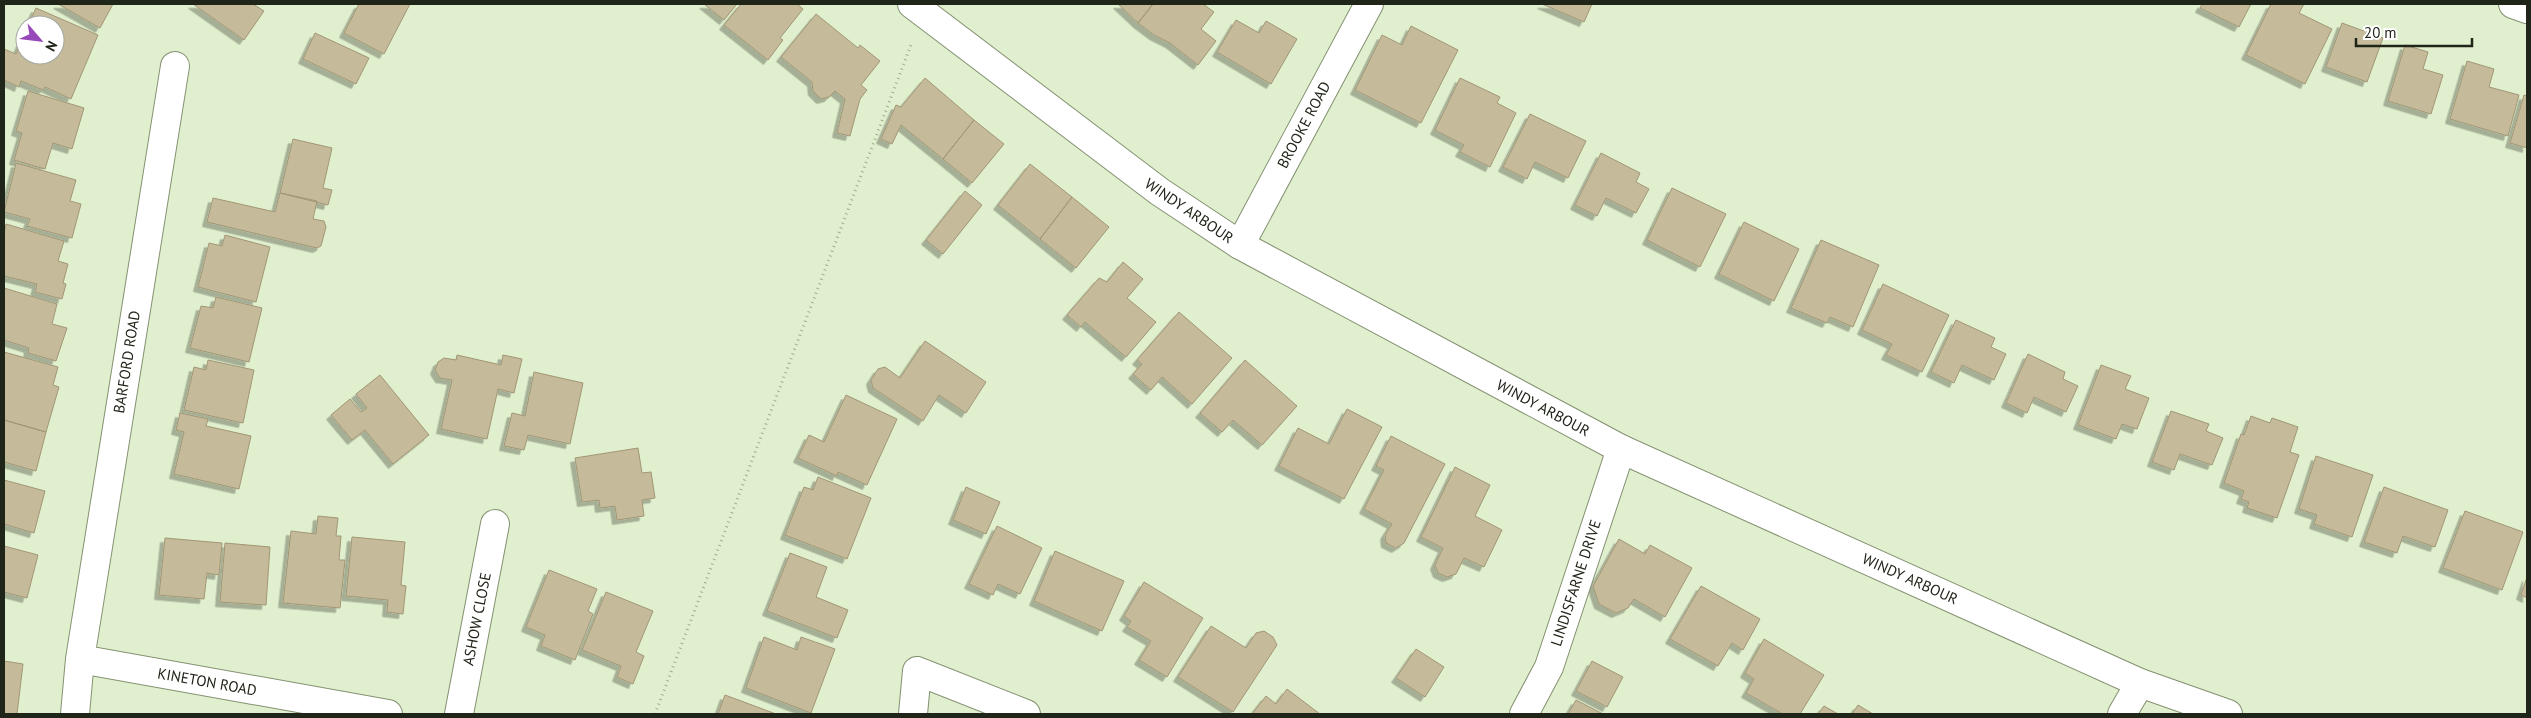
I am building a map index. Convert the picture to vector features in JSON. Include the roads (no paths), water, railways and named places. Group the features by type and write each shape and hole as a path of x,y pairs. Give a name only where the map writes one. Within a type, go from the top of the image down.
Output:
{"street":[{"name":"BROOKE ROAD","path":"1240,245 1368,4"},
{"path":"2513,4 2527,9"},
{"name":"WINDY ARBOUR","path":"918,9 1160,192 1240,245 1621,449 2140,683 2228,714"},
{"name":"BARFORD ROAD","path":"80,659 175,66"},
{"name":"LINDISFARNE DRIVE","path":"1524,714 1549,667 1621,449"},
{"name":"ASHOW CLOSE","path":"459,714 495,524"},
{"path":"75,714 80,659"},
{"name":"KINETON ROAD","path":"80,659 388,714"},
{"path":"913,714 917,672 1026,714"},
{"path":"2122,714 2140,683"}]}
